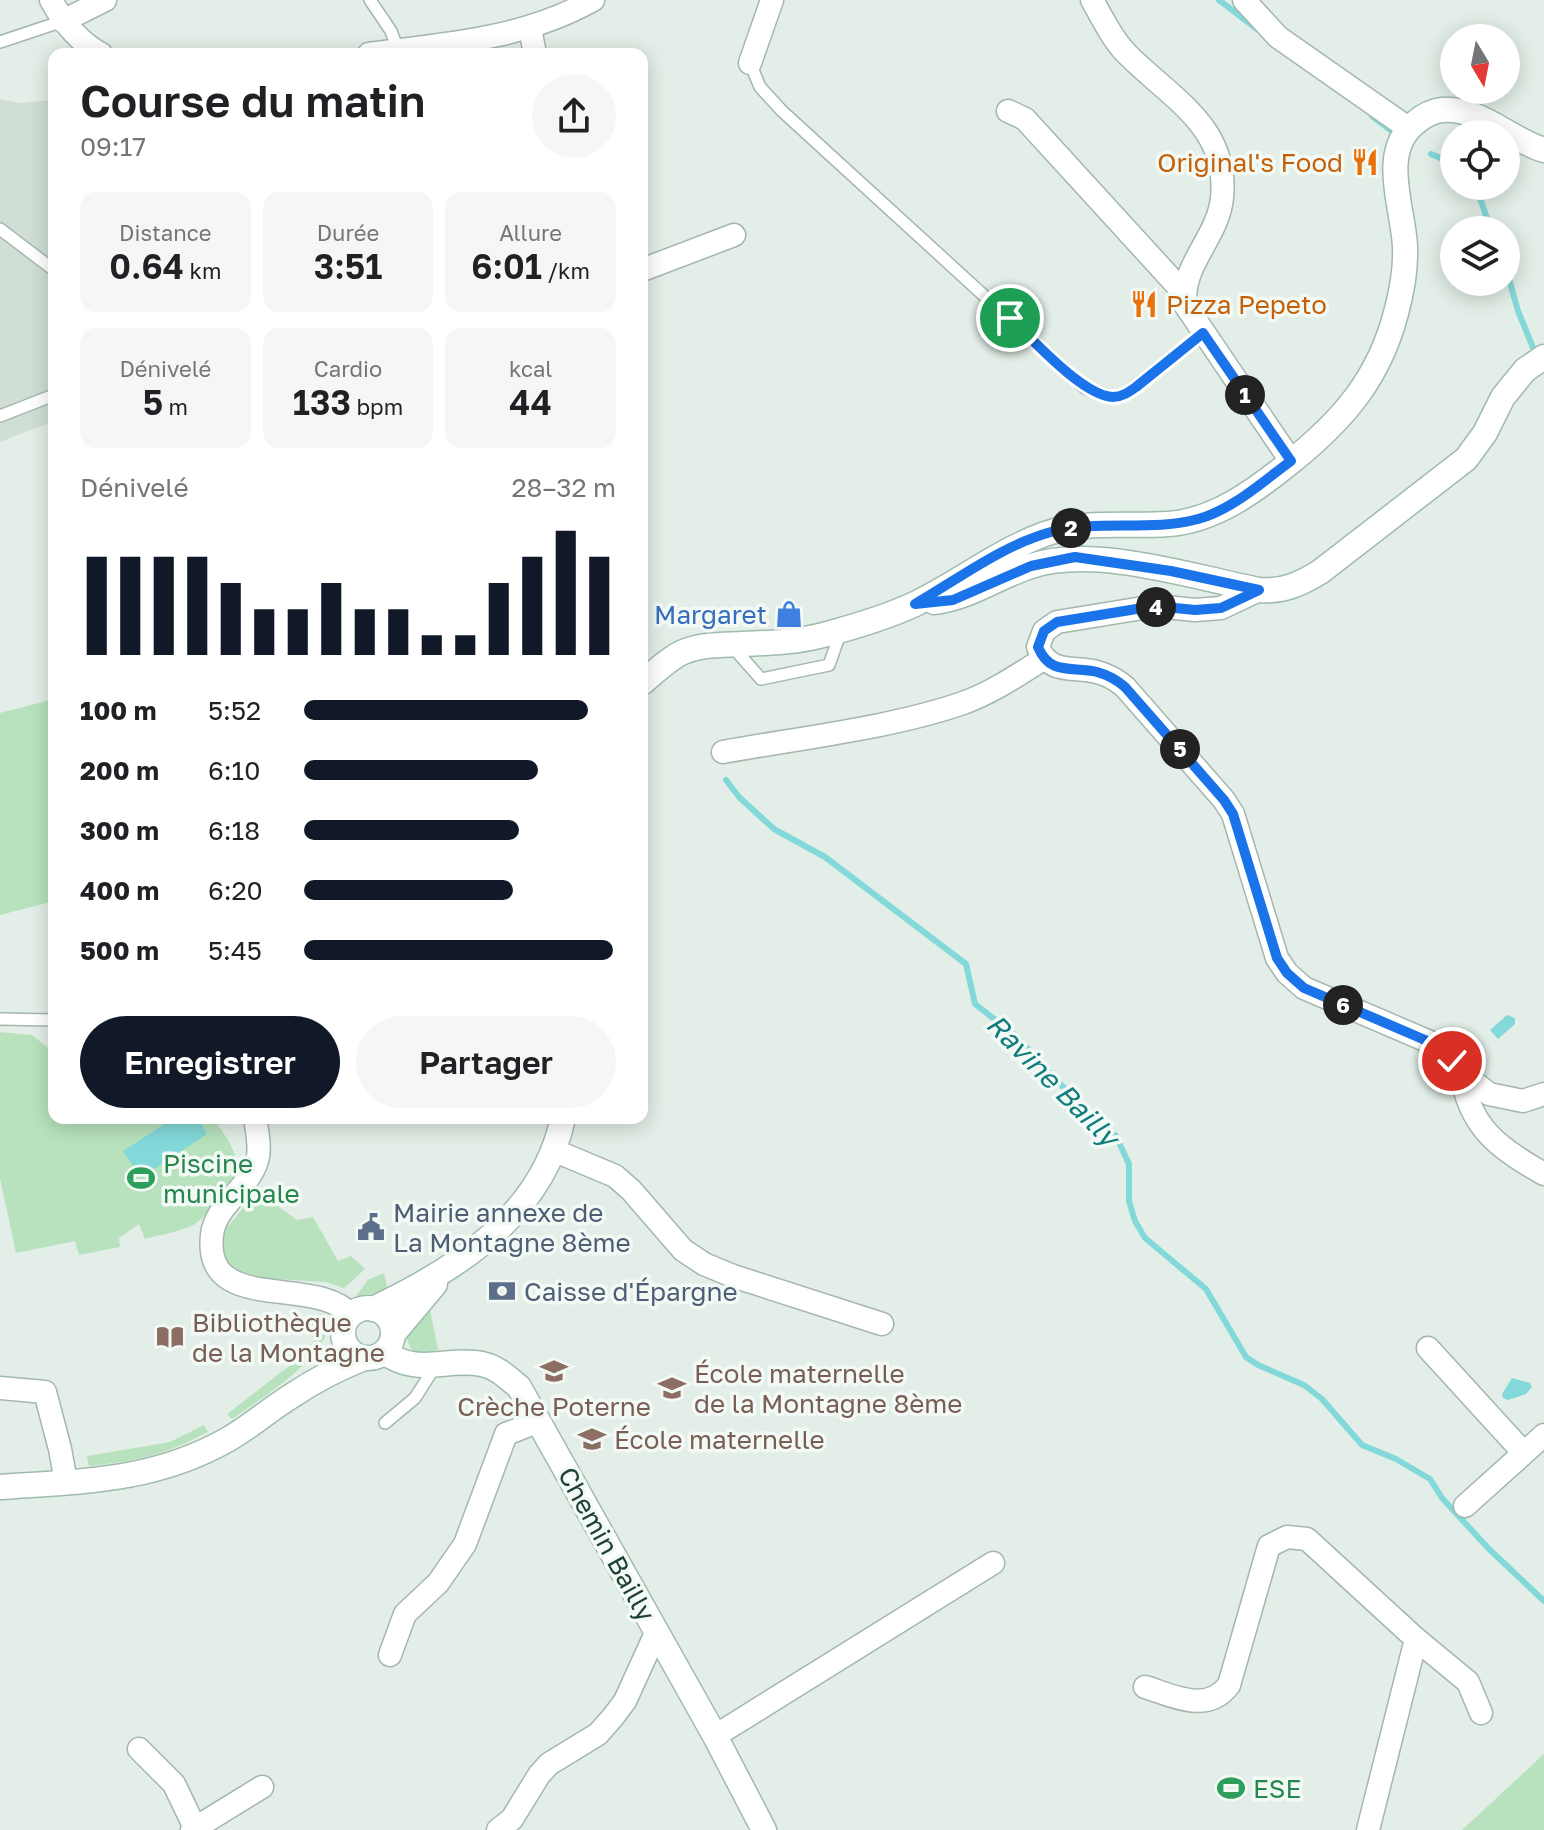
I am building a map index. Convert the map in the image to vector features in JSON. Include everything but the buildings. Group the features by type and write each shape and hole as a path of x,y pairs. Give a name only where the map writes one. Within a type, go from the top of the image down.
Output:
{"main road":[{"path":"648,678 679,654 699,647 812,638 915,604 1016,547 1048,533 1074,527 1170,524 1199,519 1227,507 1291,461 1328,429 1364,389 1376,369 1396,313 1404,272 1402,216 1394,163 1402,136 1408,128 1437,110 1453,109 1470,113 1544,150"},
{"path":"915,604 953,600 1031,566 1075,557 1171,571 1259,590 1274,592 1295,587 1320,572 1466,459 1485,433 1503,397 1535,363"},
{"path":"292,1395 356,1320 445,1272 496,1233 516,1213 531,1195 553,1150 561,1124"},
{"path":"0,1487 131,1476 165,1468 228,1439 292,1395 380,1348 445,1272"},
{"path":"356,1320 387,1318 380,1348"},
{"path":"356,1320 350,1350 380,1348"},
{"name":"Chemin Bailly","path":"380,1348 404,1364 482,1364 496,1369 519,1387 715,1736 764,1830"}],"street":[{"path":"51,0 63,21 90,48"},
{"path":"63,21 105,0"},
{"path":"415,48 489,39 530,28 593,0"},
{"path":"750,63 772,0"},
{"path":"1092,0 1127,55 1181,102 1200,123 1221,161 1222,200 1210,237 1185,282 1186,306 1291,461"},
{"path":"1244,0 1278,37 1408,128"},
{"path":"530,28 534,48"},
{"path":"1008,111 1025,119 1184,293"},
{"path":"648,268 734,235"},
{"path":"1259,590 1221,608 1195,610 1155,606 1057,622 1044,631 1038,647 1043,659 1056,667 1097,672 1112,677 1125,687 1224,800 1233,814 1277,958 1287,973 1304,988 1432,1043 1489,1094 1523,1101 1544,1094"},
{"path":"723,752 926,714 991,690 1043,659"},
{"path":"1461,1072 1470,1107 1491,1136 1507,1153 1544,1174"},
{"path":"255,1124 258,1159 248,1179 219,1215 212,1233 213,1255 220,1272 235,1283 255,1290 275,1290 333,1300 356,1320"},
{"path":"553,1150 615,1176 683,1250 704,1264 882,1324"},
{"path":"1428,1348 1523,1452"},
{"path":"0,1388 45,1392 66,1482"},
{"path":"390,1655 405,1614 438,1583 465,1544 506,1434 539,1421"},
{"path":"1465,1506 1544,1435"},
{"path":"1145,1687 1196,1702 1223,1693 1229,1685 1269,1546 1287,1537 1307,1539 1468,1682 1481,1713"},
{"path":"715,1736 993,1563"},
{"path":"498,1830 512,1819 549,1764 598,1734 613,1717 625,1701 656,1633"},
{"path":"1368,1830 1416,1639"},
{"path":"139,1749 174,1784 194,1829 262,1787"}],"lane":[{"path":"370,0 391,31 397,48"},
{"path":"0,42 63,21"},
{"path":"750,63 760,87 782,111 1085,388 1113,397 1125,394 1203,333"},
{"path":"0,229 48,265"},
{"path":"0,416 48,397"},
{"path":"731,644 761,679 829,665 841,630"},
{"path":"0,1019 48,1020"},
{"path":"385,1423 415,1398 436,1365"}],"shaded area":[{"path":"0,99 20,103 48,101 48,423 0,442"}],"green space":[{"path":"48,701 48,903 0,915 0,713"},
{"path":"0,1032 32,1035 48,1048 48,1124 217,1124 235,1154 237,1167 226,1190 193,1225 145,1239 139,1224 119,1238 120,1247 79,1255 75,1241 16,1253 0,1178"},
{"path":"257,1196 265,1197 297,1220 313,1217 338,1261 351,1256 365,1269 344,1288 326,1282 256,1278 235,1271 225,1260 221,1235 248,1202"},
{"path":"384,1273 388,1291 356,1296 368,1280"},
{"path":"430,1309 438,1350 414,1353 409,1346 408,1334"},
{"path":"318,1314 326,1315 332,1321 316,1351 290,1377 232,1419 227,1414 305,1354 315,1339 303,1331"},
{"path":"204,1425 208,1432 164,1452 89,1466 87,1456 170,1442"},
{"path":"1544,1754 1544,1830 1462,1830"}],"water":[{"path":"1507,1015 1515,1018 1515,1024 1498,1039 1490,1030"},
{"path":"165,1124 201,1124 207,1134 141,1178 123,1151"},
{"path":"1512,1378 1530,1383 1532,1387 1526,1394 1508,1400 1502,1394"}],"waterway":[{"path":"1219,0 1257,29"},
{"path":"1372,116 1393,132"},
{"path":"1431,154 1440,158"},
{"path":"1480,200 1486,216"},
{"path":"1514,296 1536,355"},
{"name":"Ravine Bailly","path":"726,780 739,797 774,829 825,857 966,964 975,1004 1016,1036 1090,1116 1116,1136 1129,1164 1129,1201 1135,1221 1145,1238 1206,1289 1246,1357 1304,1385 1322,1399 1362,1445 1396,1459 1430,1479 1442,1498 1489,1549 1544,1601"}],"place":[{"name":"Original's Food","path":"1365,162"},
{"name":"Pizza Pepeto","path":"1144,304"},
{"name":"Margaret","path":"789,614"},
{"name":"Piscine municipale","path":"141,1178"},
{"name":"Mairie annexe de La Montagne 8ème","path":"371,1227"},
{"name":"Caisse d'Épargne","path":"502,1291"},
{"name":"Bibliothèque de la Montagne","path":"170,1337"},
{"name":"Crèche Poterne","path":"554,1371"},
{"name":"École maternelle de la Montagne 8ème","path":"672,1388"},
{"name":"École maternelle","path":"592,1439"},
{"name":"ESE","path":"1231,1788"}],"route":[{"path":"1010,318 1085,388 1113,397 1136,387 1203,333 1291,461 1227,507 1199,519 1170,524 1074,527 1048,533 1016,547 915,604 953,600 1031,566 1075,557 1171,571 1259,590 1221,608 1195,610 1155,606 1057,622 1044,631 1038,647 1043,659 1056,667 1097,672 1112,677 1125,687 1224,800 1233,814 1277,958 1287,973 1304,988 1432,1043 1452,1061"}]}
